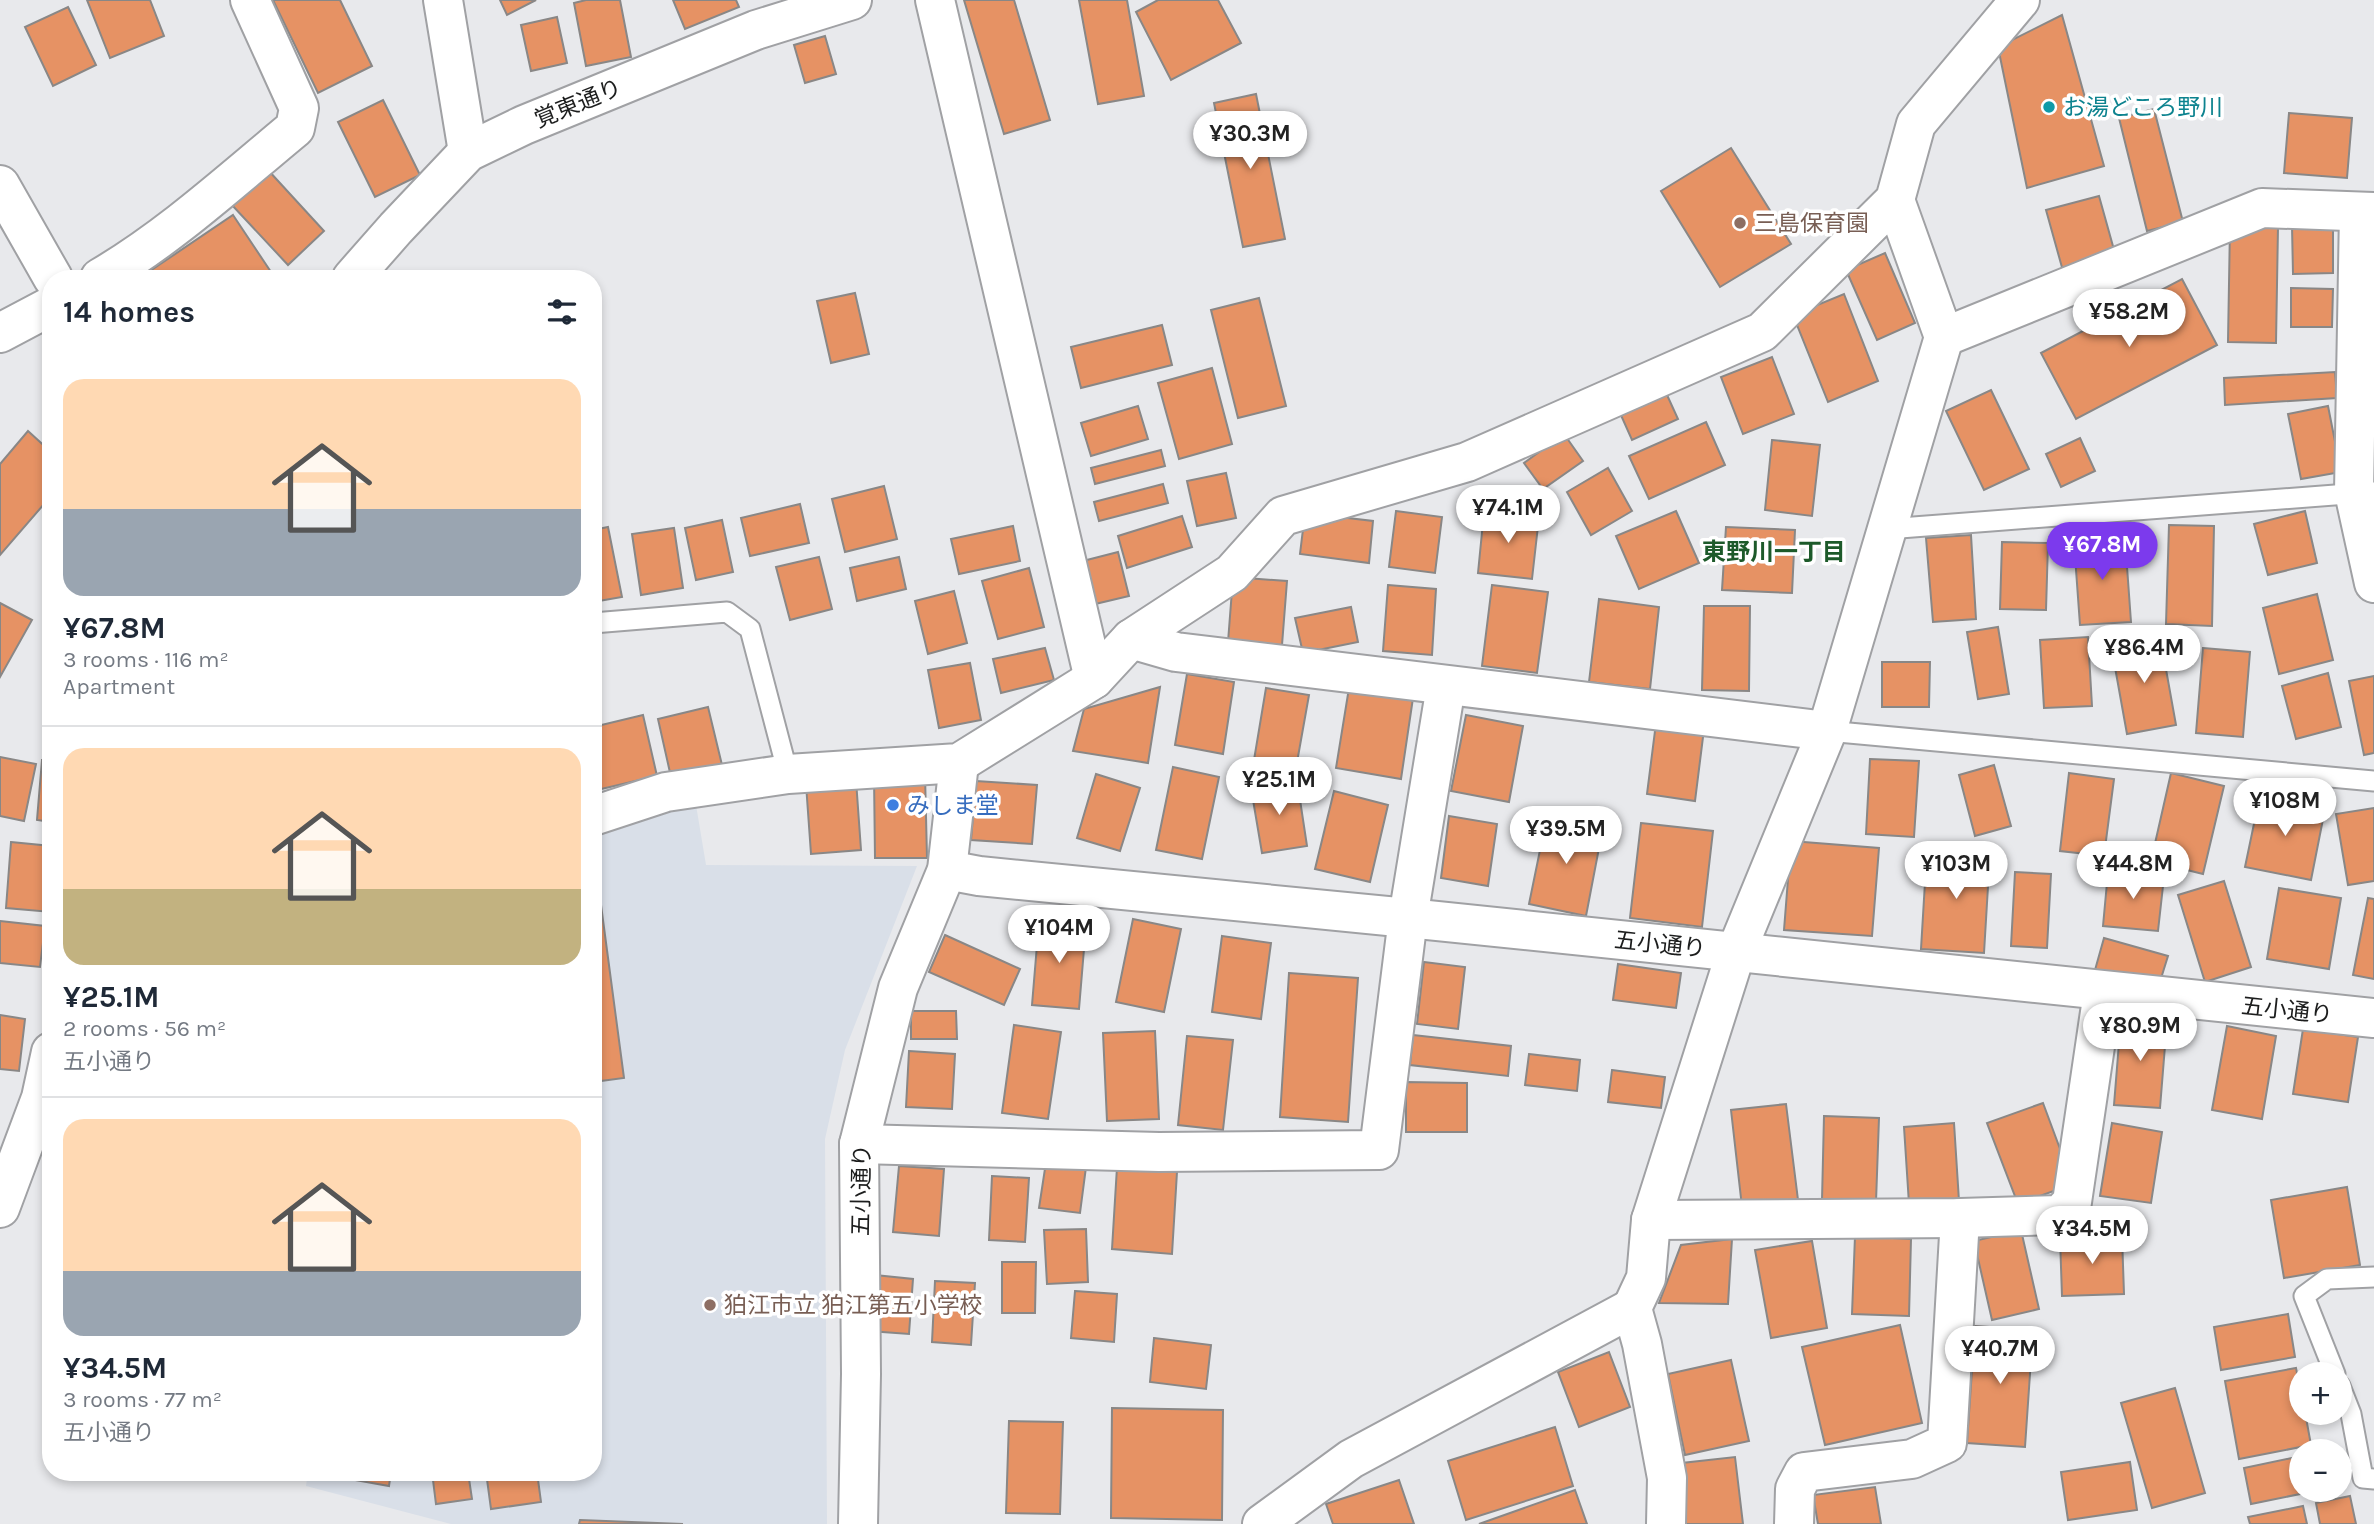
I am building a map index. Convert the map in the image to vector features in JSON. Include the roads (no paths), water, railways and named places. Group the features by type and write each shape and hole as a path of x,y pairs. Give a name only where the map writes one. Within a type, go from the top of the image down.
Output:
{"street":[{"path":"114,270 184,219 295,128 299,107 250,0"},
{"path":"443,0 468,152"},
{"name":"覚東通り","path":"359,270 468,152 524,125 756,30 852,0"},
{"path":"935,0 1094,680"},
{"path":"602,813 666,792 788,774 959,763 1094,680 1131,639 1232,573 1283,516 1466,462 1762,332 1895,200 1916,124 2020,0"},
{"path":"0,185 48,270"},
{"path":"1262,1524 1351,1459 1632,1308 1646,1278 1651,1220 1736,953 1826,731 1944,337 1895,200"},
{"path":"1944,337 2262,208 2367,212 2364,492 2374,583"},
{"path":"0,333 42,311"},
{"path":"1131,639 1176,652 1826,731"},
{"path":"859,1144 1159,1152 1379,1150 1408,918 1446,686"},
{"name":"五小通り","path":"858,1524 861,1374 859,1144 898,988 947,870 959,763"},
{"name":"五小通り","path":"947,870 979,876 2374,1018"},
{"path":"1651,1220 2060,1215 2072,1202 2103,992"},
{"path":"0,1208 42,1093"},
{"path":"1794,1524 1796,1489 1804,1472 1912,1459 1947,1443 1960,1218"},
{"path":"1632,1308 1642,1344 1667,1478 1666,1524"}],"lane":[{"path":"1887,529 2364,492"},
{"path":"602,621 727,612 750,629 788,774"},
{"path":"1826,731 2374,781"},
{"path":"2330,1362 2304,1296 2327,1279 2374,1277"},
{"path":"2352,1419 2363,1478 2374,1479"}],"place":[{"name":"お湯どころ野川","path":"2049,107"},
{"name":"三島保育園","path":"1740,223"},
{"name":"みしま堂","path":"893,805"},
{"name":"狛江市立 狛江第五小学校","path":"710,1305"}],"district":[{"name":"東野川一丁目","path":"1774,552"}]}
